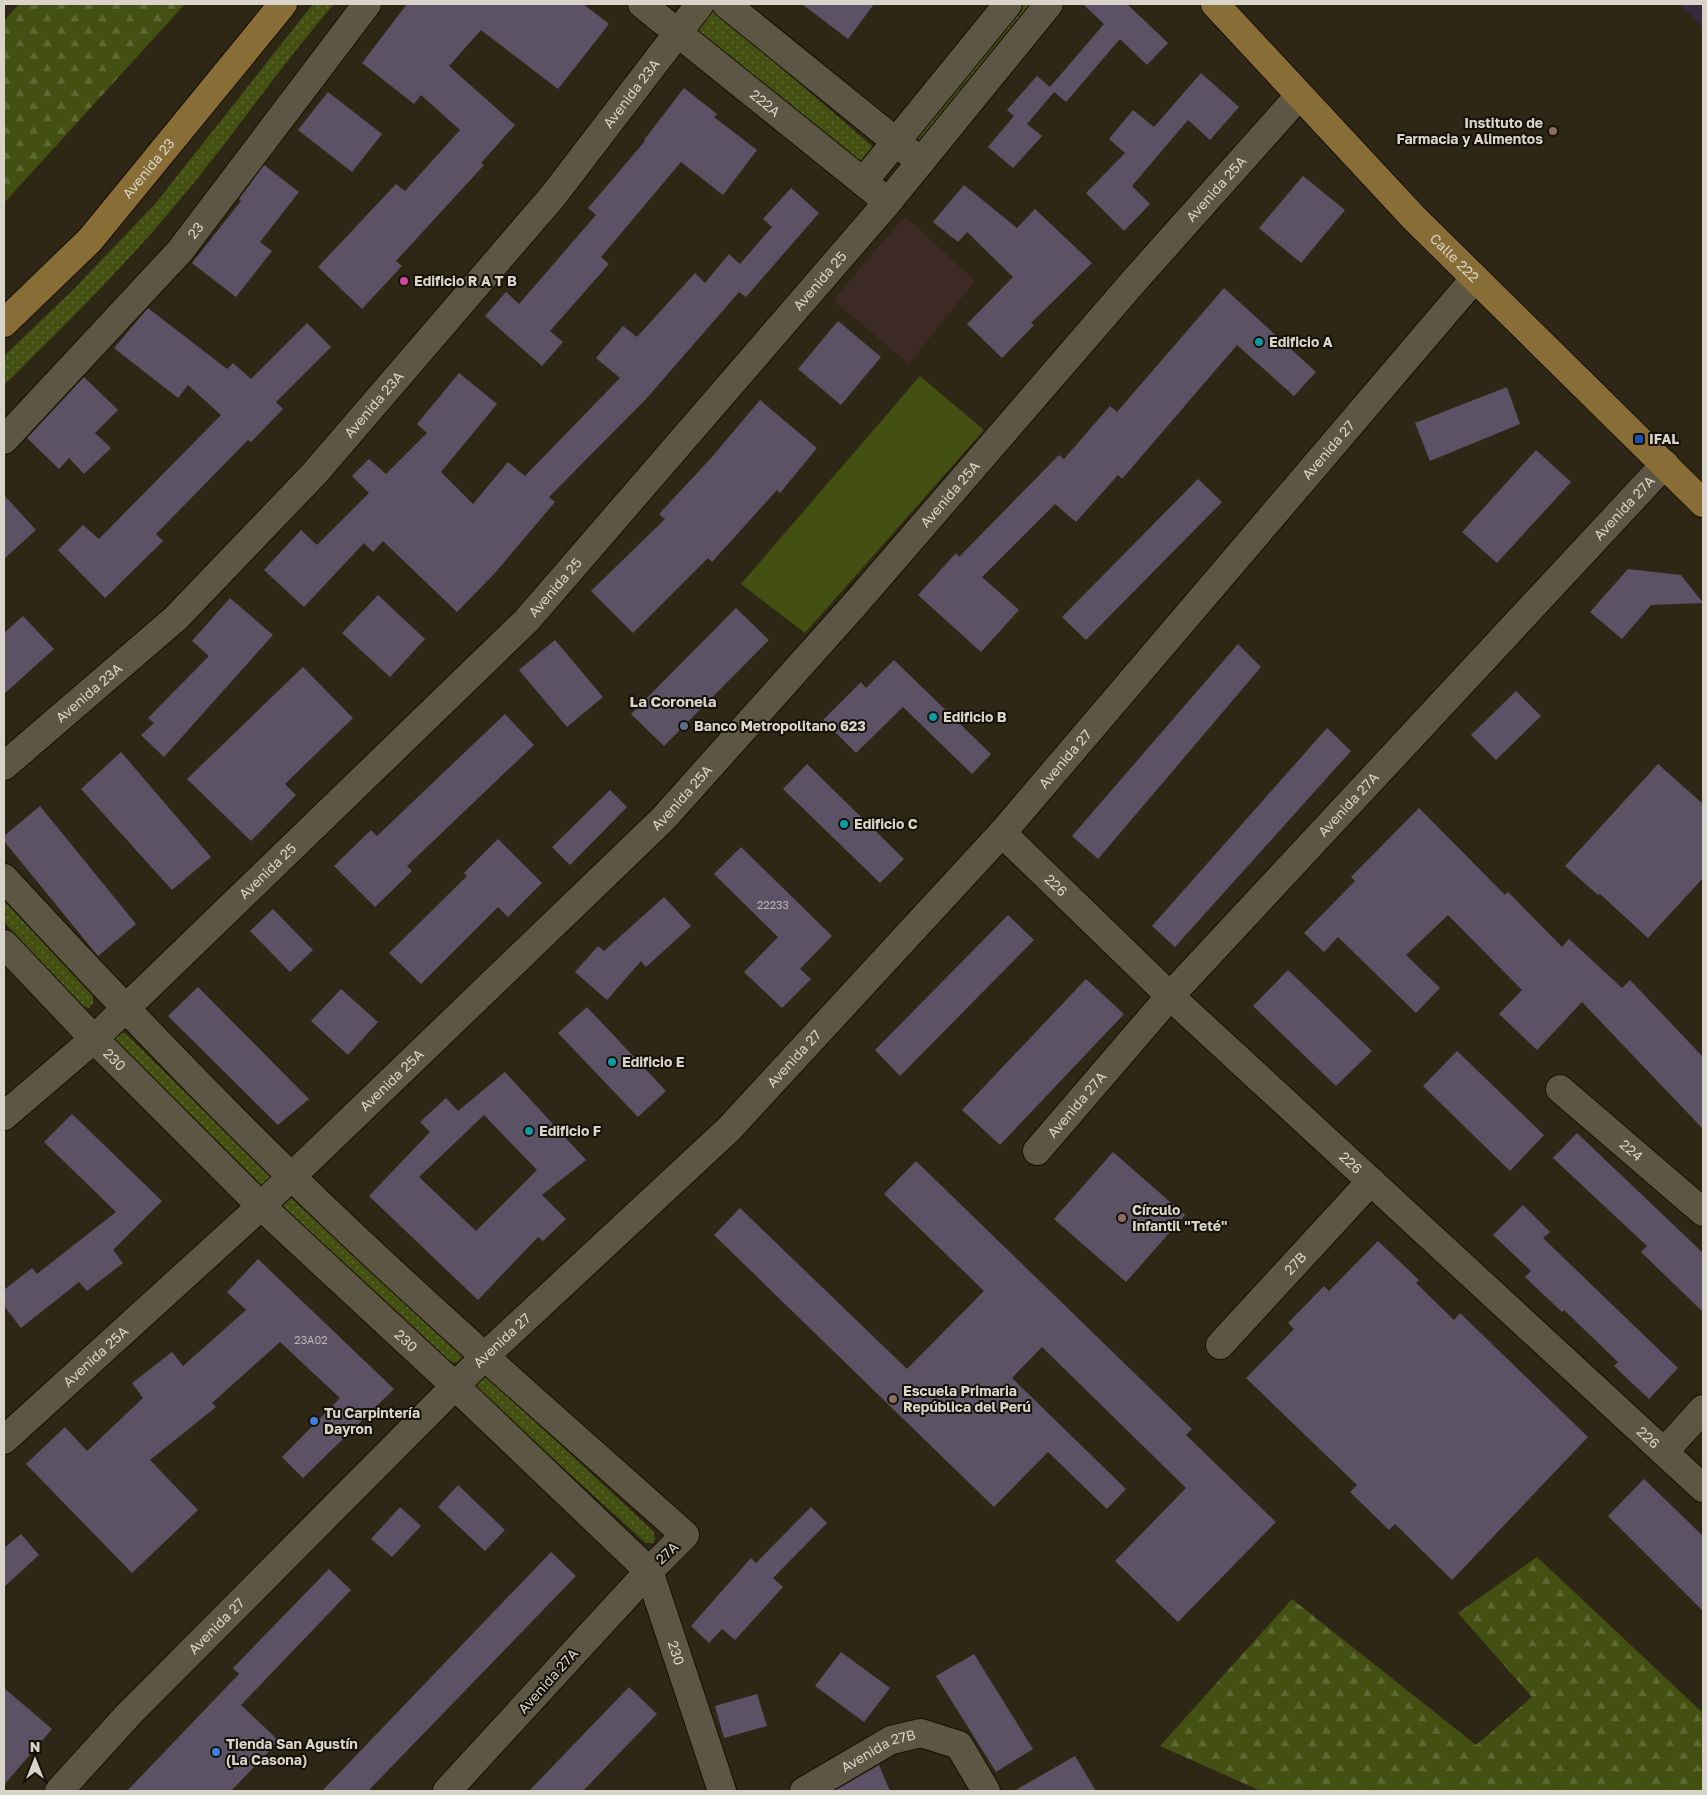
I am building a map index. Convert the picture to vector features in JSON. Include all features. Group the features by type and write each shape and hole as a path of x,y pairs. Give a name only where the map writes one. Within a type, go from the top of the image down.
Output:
{"main road":[{"name":"Avenida 23","path":"4,323 90,240 284,4"},
{"name":"Calle 222","path":"1215,4 1298,96 1414,218 1703,502"}],"street":[{"name":"23","path":"4,440 180,251 367,4"},
{"name":"222A","path":"642,4 888,202"},
{"name":"Avenida 23A","path":"4,766 176,618 314,474 553,196 700,4"},
{"path":"726,4 921,162"},
{"path":"863,182 1008,4"},
{"name":"Avenida 25","path":"4,1116 125,1010 527,620 888,202 1049,4"},
{"name":"Avenida 25A","path":"4,1440 292,1177 663,819 862,595 1134,281 1298,96"},
{"name":"Avenida 27","path":"60,1791 128,1715 485,1356 729,1129 1002,833 1475,278"},
{"name":"Avenida 27A","path":"1037,1151 1170,996 1665,464"},
{"name":"226","path":"1002,833 1170,996 1703,1488"},
{"path":"4,878 125,1010 292,1177 485,1356"},
{"name":"230","path":"4,944 94,1039 261,1206 455,1386 648,1571 722,1791"},
{"name":"224","path":"1560,1089 1703,1212"},
{"name":"27B","path":"1220,1345 1371,1181"},
{"name":"27A","path":"485,1356 685,1535 648,1571"},
{"path":"1664,1452 1703,1410"},
{"name":"Avenida 27A","path":"448,1791 648,1571"},
{"name":"Avenida 27B","path":"804,1791 891,1740 921,1733 959,1745 986,1791"}],"shaded area":[{"path":"1680,4 1703,4 1703,28"},
{"path":"905,216 975,281 909,364 833,300"}],"green space":[{"path":"19,4 185,4 4,203 4,21"},
{"path":"313,4 334,4 291,56 210,163 148,237 108,281 4,385 4,356 72,291 155,204"},
{"path":"1020,4 1041,4 924,143 918,141 916,133"},
{"path":"709,11 719,14 872,146 873,156 858,165 698,32 699,20"},
{"path":"920,376 984,430 805,633 741,584"},
{"path":"4,901 93,996 93,1003 89,1008 83,1006 4,922"},
{"path":"125,1033 270,1176 270,1184 263,1187 112,1043 113,1035"},
{"path":"286,1198 291,1198 462,1351 462,1358 459,1363 451,1362 282,1206"},
{"path":"487,1376 654,1532 655,1539 653,1543 646,1543 475,1388 475,1382"},
{"path":"1537,1557 1703,1713 1703,1791 1261,1791 1160,1746 1292,1599 1476,1745 1532,1697 1458,1613"}],"building":[{"path":"407,4 583,4 609,24 558,89 481,30 449,66 515,125 481,163 484,165 396,261 402,266 362,309 318,267 396,184 405,191 460,130 421,95 414,104 362,63"},
{"path":"802,4 874,4 848,39"},
{"path":"1083,4 1127,4 1168,43 1147,65 1120,39 1066,102 1054,92 1027,124 1042,136 1013,168 988,147 1014,116 1007,110 1037,76 1050,87 1104,24"},
{"path":"1201,73 1239,107 1210,140 1188,120 1132,186 1150,204 1124,231 1086,193 1125,153 1109,139 1133,110 1154,127"},
{"path":"684,88 717,114 714,117 757,150 723,195 681,162 601,257 609,264 550,331 563,342 542,366 485,316 506,292 519,304 596,215 588,208 645,141"},
{"path":"328,92 382,134 352,172 298,130"},
{"path":"264,165 299,192 260,242 272,251 236,297 192,263 241,201 239,199"},
{"path":"1303,176 1345,210 1301,263 1259,228"},
{"path":"964,185 1017,228 1035,209 1092,263 1031,323 1034,325 1002,358 967,324 1013,277 967,232 958,242 933,222"},
{"path":"791,188 819,213 746,297 739,292 646,399 549,497 555,502 495,573 457,612 383,541 373,552 364,543 304,607 264,570 301,530 317,545 369,493 352,476 369,459 386,474 427,433 417,424 459,373 497,404 441,472 473,504 508,462 525,476 620,378 596,358 623,326 637,337 695,273 705,283 729,254 740,264 772,227 763,219"},
{"path":"1224,288 1316,372 1294,396 1237,345 1122,479 1118,475 1076,522 1055,504 982,577 1019,610 981,652 918,595 956,553 959,557 1059,455 1064,459 1110,406 1117,412"},
{"path":"148,308 227,369 233,363 251,379 307,323 331,347 276,402 283,409 251,442 248,440 156,534 163,541 105,598 58,550 83,525 99,539 221,415 188,385 178,398 114,348"},
{"path":"838,321 881,357 841,405 798,369"},
{"path":"84,377 118,410 95,433 111,448 84,474 69,458 59,469 27,438"},
{"path":"1507,387 1520,424 1430,461 1415,423"},
{"path":"760,400 817,448 780,493 777,490 712,562 708,558 633,633 591,591 665,519 659,514 712,457"},
{"path":"1536,450 1571,482 1497,563 1462,532"},
{"path":"1198,479 1222,502 1086,640 1062,617"},
{"path":"4,495 36,530 4,559"},
{"path":"1628,569 1681,575 1703,603 1651,605 1622,639 1590,612"},
{"path":"378,595 425,639 390,677 342,633"},
{"path":"230,598 273,635 164,757 141,735 154,723 148,718 209,656 192,641"},
{"path":"736,608 769,640 664,746 631,714"},
{"path":"23,616 54,649 4,694 4,633"},
{"path":"555,640 603,697 567,727 519,670"},
{"path":"1238,644 1261,667 1098,859 1072,836"},
{"path":"894,660 991,754 972,774 903,707 856,753 823,720 861,682 866,688"},
{"path":"303,667 353,718 285,784 296,795 251,841 187,779"},
{"path":"1516,691 1541,716 1496,760 1471,735"},
{"path":"505,714 534,745 407,866 412,871 375,907 334,866 371,830 377,836"},
{"path":"1327,728 1351,751 1175,947 1152,926"},
{"path":"121,752 211,857 172,890 81,789"},
{"name":"Edificio C","path":"807,764 904,859 880,883 783,789"},
{"path":"1658,764 1703,804 1703,878 1648,938 1600,894 1598,895 1565,866"},
{"path":"610,790 627,807 570,865 552,847"},
{"path":"40,806 136,924 98,956 4,841 4,836"},
{"path":"1419,808 1505,895 1508,892 1562,947 1569,939 1622,988 1630,980 1703,1057 1703,1129 1582,1002 1537,1050 1499,1014 1522,990 1448,915 1406,955 1440,988 1416,1013 1338,937 1324,952 1304,933 1355,881 1351,877"},
{"path":"498,839 542,883 508,917 498,907 421,984 389,953 467,876 464,873"},
{"path":"741,847 832,936 800,969 811,979 782,1008 744,972 778,937 714,874"},
{"path":"664,897 691,926 646,967 641,961 607,1000 575,972 598,946 604,951"},
{"path":"273,909 313,950 290,972 250,931"},
{"path":"1008,915 1034,940 900,1076 875,1050"},
{"path":"1288,970 1372,1051 1336,1086 1253,1006"},
{"path":"1086,979 1124,1014 1000,1145 962,1110"},
{"path":"198,987 309,1099 278,1125 168,1016"},
{"path":"341,989 378,1022 348,1055 311,1021"},
{"name":"Edificio E","path":"587,1007 666,1091 638,1117 558,1033"},
{"path":"1457,1051 1544,1135 1510,1171 1423,1086"},
{"path":"505,1072 586,1160 542,1195 566,1219 543,1241 538,1237 478,1300 369,1196 430,1132 420,1122 446,1098 458,1111","holes":["484,1115 537,1170 476,1231 419,1177"]},
{"path":"72,1114 162,1201 113,1250 123,1263 87,1291 79,1282 21,1328 4,1306 4,1290 32,1268 37,1274 116,1212 44,1142"},
{"path":"1577,1133 1703,1253 1703,1312 1641,1252 1647,1246 1553,1158"},
{"path":"1113,1152 1185,1215 1126,1282 1054,1219"},
{"path":"916,1161 1192,1429 1186,1435 1276,1522 1178,1622 1115,1561 1186,1488 1042,1347 1012,1378 1126,1489 1107,1509 1048,1452 994,1507 714,1235 740,1208 907,1369 984,1291 884,1194"},
{"path":"1523,1205 1550,1232 1543,1238 1678,1368 1649,1399 1614,1366 1618,1362 1564,1310 1562,1312 1525,1277 1531,1271 1493,1235"},
{"path":"1378,1241 1419,1280 1416,1283 1454,1320 1460,1313 1588,1437 1452,1580 1395,1524 1389,1530 1350,1492 1357,1485 1246,1378 1294,1329 1288,1323 1324,1286 1329,1291"},
{"path":"258,1259 394,1389 303,1478 282,1457 340,1398 280,1342 212,1403 216,1407 150,1460 198,1510 132,1573 26,1464 65,1427 87,1451 143,1398 132,1383 172,1352 183,1366 246,1310 227,1292"},
{"path":"1644,1479 1703,1536 1703,1611 1608,1516"},
{"path":"458,1485 505,1530 485,1551 438,1507"},
{"path":"400,1507 421,1526 392,1557 371,1539"},
{"path":"811,1507 827,1523 773,1578 783,1587 735,1640 722,1629 709,1643 691,1626 751,1558 756,1563"},
{"path":"21,1534 39,1555 4,1587 4,1548"},
{"path":"551,1552 576,1576 368,1791 322,1791"},
{"path":"329,1569 351,1590 241,1705 279,1741 231,1791 127,1791 239,1674 233,1668"},
{"path":"841,1652 890,1688 864,1722 815,1686"},
{"path":"974,1654 1033,1749 996,1772 936,1676"},
{"path":"629,1687 657,1714 583,1791 529,1791"},
{"path":"4,1688 52,1729 4,1785"},
{"path":"757,1694 767,1726 724,1738 715,1706"},
{"path":"1075,1756 1096,1791 1014,1791"},
{"path":"879,1765 890,1791 834,1791"}],"place":[{"name":"Instituto de Farmacia y Alimentos","path":"1553,131"},
{"name":"Edificio R A T B","path":"404,281"},
{"name":"Edificio A","path":"1259,342"},
{"name":"IFAL","path":"1639,439"},
{"name":"Edificio B","path":"933,717"},
{"name":"Banco Metropolitano 623","path":"684,726"},
{"name":"Edificio C","path":"844,824"},
{"name":"Edificio E","path":"612,1062"},
{"name":"Edificio F","path":"529,1131"},
{"name":"Círculo Infantil \"Teté\"","path":"1122,1218"},
{"name":"Escuela Primaria República del Perú","path":"893,1399"},
{"name":"Tu Carpintería Dayron","path":"314,1421"},
{"name":"Tienda San Agustín (La Casona)","path":"216,1752"}],"district":[{"name":"La Coronela","path":"673,702"}]}
